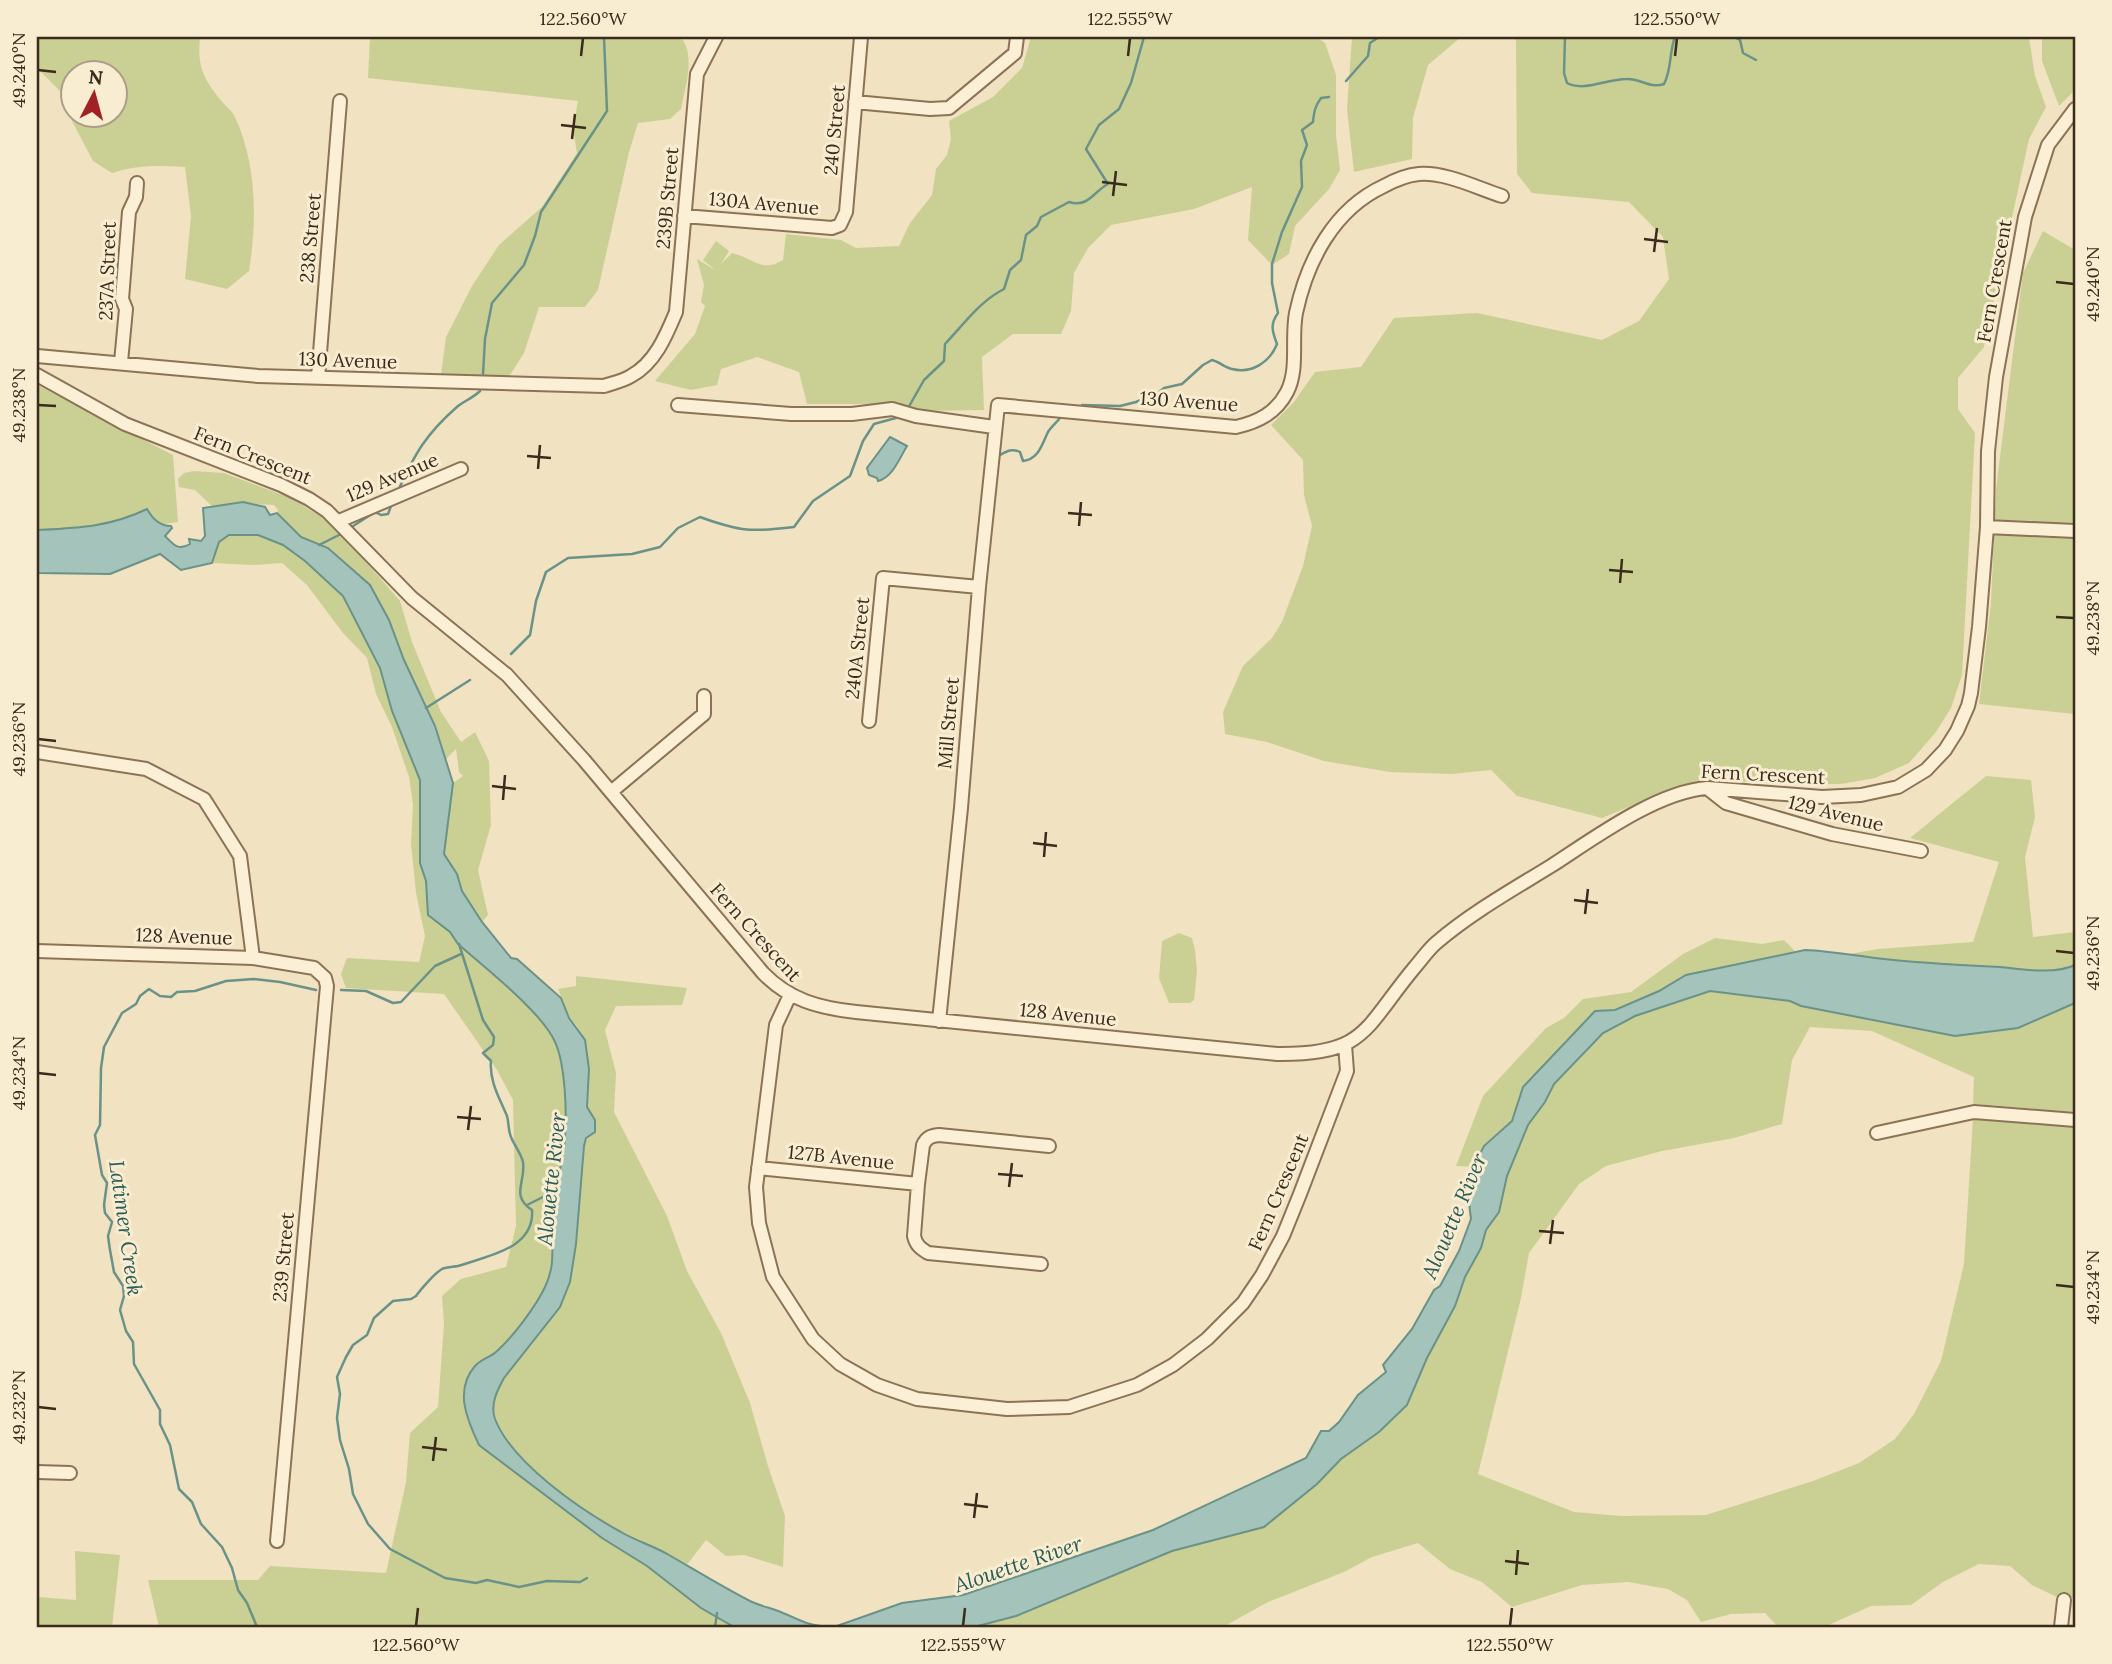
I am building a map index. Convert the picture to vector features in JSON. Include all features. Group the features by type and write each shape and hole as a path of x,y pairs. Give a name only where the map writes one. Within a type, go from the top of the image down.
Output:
{"street":[{"name":"239B Street","path":"650,360 665,340 676,312 697,74 716,37"},
{"name":"240 Street","path":"840,225 846,212 861,37"},
{"path":"855,102 930,109 949,108 1015,54 1017,37"},
{"name":"238 Street","path":"318,378 340,101"},
{"name":"Fern Crescent","path":"37,375 124,424 295,491 319,505 340,523 412,598 507,675 611,792 763,973 790,995 776,1025 756,1187 759,1223 773,1277 813,1339 840,1364 877,1385 917,1399 1007,1409 1069,1407 1137,1385 1173,1365 1207,1339 1243,1303 1283,1236 1300,1194 1347,1071 1345,1045 1368,1029 1434,945 1480,910 1613,826 1675,795 1707,788 1822,797 1861,795 1898,787 1926,771 1945,750 1968,706 1979,627 1987,527 1988,451 1996,377 2025,217 2048,145 2075,109"},
{"name":"130 Avenue","path":"994,427 998,405 1236,427 1260,420 1282,400 1290,384 1296,315 1315,254 1352,206 1373,191 1401,178 1419,174 1446,178 1502,196"},
{"name":"237A Street","path":"121,362 126,309 122,299 129,212 136,197 137,183"},
{"name":"130A Avenue","path":"684,216 824,228 840,225"},
{"name":"130 Avenue","path":"37,356 258,376 604,386 632,376 650,360"},
{"path":"678,405 791,414 852,414 887,409 994,427"},
{"name":"Mill Street","path":"939,1021 961,808 994,427"},
{"name":"129 Avenue","path":"340,523 461,469"},
{"path":"1987,527 2075,531"},
{"name":"240A Street","path":"869,721 883,578 979,587"},
{"path":"611,792 704,714 705,696"},
{"path":"37,752 146,769 204,799 240,856 253,958"},
{"name":"129 Avenue","path":"1707,788 1726,803 1832,834 1921,851"},
{"name":"128 Avenue","path":"37,950 253,958 314,968 325,978"},
{"name":"239 Street","path":"277,1541 327,986 325,978"},
{"name":"128 Avenue","path":"790,995 828,1009 1277,1054 1322,1052 1345,1045"},
{"path":"1877,1133 1974,1112 2075,1120"},
{"name":"127B Avenue","path":"758,1168 918,1184 923,1145 926,1139 932,1136 1049,1146"},
{"path":"918,1184 914,1236 920,1248 928,1253 1041,1264"},
{"path":"37,1472 70,1473"},
{"path":"2061,1627 2064,1600"}],"green space":[{"path":"37,37 200,37 200,58 204,74 234,115 248,154 254,213 249,271 227,289 185,279 191,216 185,167 148,166 112,173 93,161 77,130 130,130 130,60 60,60 60,91 37,68"},
{"path":"370,37 672,37 683,40 687,48 689,65 681,109 670,119 638,123 598,290 585,307 539,307 524,353 505,383 440,382 446,337 472,286 499,245 542,207 577,153 573,128 578,101 368,78"},
{"path":"1031,37 1316,37 1325,43 1336,75 1336,135 1340,170 1329,189 1295,226 1289,254 1272,265 1248,240 1252,187 1194,209 1111,225 1088,248 1074,273 1071,311 1061,334 1013,334 982,357 984,410 917,411 893,404 807,404 799,372 757,357 721,369 717,385 691,390 655,381 695,334 705,306 701,302 704,285 697,259 715,270 703,260 716,241 729,251 721,264 732,253 758,264 775,264 783,260 786,234 841,240 856,248 899,246 910,223 932,195 936,169 947,155 951,139 949,121 993,97 1022,68"},
{"path":"1352,37 1461,37 1428,65 1413,118 1412,159 1354,172 1347,109"},
{"path":"1510,37 2029,37 2035,76 2046,107 2029,139 1984,347 1958,378 1958,409 1975,433 1962,675 1951,708 1936,732 1909,763 1875,778 1841,784 1704,780 1676,787 1602,818 1517,796 1491,770 1452,774 1390,772 1324,761 1267,742 1225,734 1223,712 1243,666 1272,638 1282,622 1303,566 1312,526 1304,495 1303,460 1271,425 1294,402 1315,372 1361,367 1394,318 1477,313 1602,340 1639,321 1669,279 1663,237 1629,202 1532,193 1517,174 1516,40"},
{"path":"2042,37 2075,37 2075,90 2059,106 2042,61"},
{"path":"2043,231 2075,250 2075,714 1979,704 1991,603 1996,489 2023,273"},
{"path":"37,385 173,455 178,522 37,542"},
{"path":"184,473 224,473 290,498 332,523 400,601 412,642 441,712 461,742 475,732 489,761 491,825 478,870 488,915 482,922 462,891 457,874 444,854 453,783 463,776 459,772 456,749 445,760 435,726 404,660 389,620 370,585 328,548 301,537 277,513 274,505 212,506 195,490 179,487 178,479"},
{"path":"230,535 258,535 283,545 343,596 380,668 392,711 420,780 420,863 426,881 428,915 450,932 458,944 539,1018 555,1043 561,1064 566,1128 552,1207 552,1270 544,1291 521,1323 498,1350 476,1365 464,1403 468,1422 479,1445 602,1538 647,1566 701,1608 734,1627 159,1627 148,1580 258,1580 270,1566 386,1573 406,1482 410,1433 438,1407 444,1324 442,1296 461,1279 506,1267 516,1226 513,1100 497,1070 444,994 346,988 341,974 347,958 419,962 425,936 416,893 411,844 413,804 409,777 392,727 376,694 367,658 343,633 307,585 282,563 212,563 219,542"},
{"path":"1986,776 2031,780 2035,817 2025,857 2033,937 2075,932 2075,965 2056,970 2033,970 1849,954 1878,949 1973,942 1999,862 1910,838"},
{"path":"1179,933 1192,938 1195,950 1197,971 1194,1000 1190,1003 1169,1003 1159,978 1162,941"},
{"path":"1715,938 1762,944 1784,940 1795,951 1774,958 1686,975 1659,991 1615,1010 1595,1011 1523,1087 1512,1121 1484,1146 1473,1167 1456,1166 1483,1096 1546,1028 1564,1018 1583,999 1631,992 1683,954"},
{"path":"576,976 687,988 682,1005 616,1006 605,1030 616,1073 614,1112 667,1216 687,1271 721,1333 750,1403 785,1516 783,1567 744,1555 726,1556 706,1540 686,1566 588,1513 526,1462 498,1425 494,1405 500,1385 560,1307 570,1283 584,1146 595,1120 587,1107 589,1069 577,1026 569,1018 558,989 576,986"},
{"path":"1710,991 1790,1001 1802,1006 1926,1031 2018,1028 2075,1003 2075,1112 1973,1104 1974,1077 1872,1031 1810,1027 1792,1060 1782,1124 1734,1138 1662,1151 1606,1166 1579,1184 1529,1253 1521,1298 1478,1474 1574,1512 1622,1516 1706,1515 1813,1481 1859,1463 1895,1439 1914,1414 1941,1361 1964,1264 1973,1119 2075,1127 2075,1598 2059,1598 2032,1585 2010,1566 1979,1564 1943,1582 1911,1605 1871,1606 1824,1627 1778,1627 1765,1613 1731,1614 1701,1622 1687,1600 1668,1589 1628,1582 1582,1585 1512,1607 1482,1582 1450,1569 1418,1543 1372,1557 1344,1572 1268,1602 1223,1627 974,1627 1016,1616 1172,1551 1264,1527 1317,1484 1341,1459 1379,1432 1407,1405 1427,1358 1455,1306 1465,1277 1481,1248 1486,1230 1499,1212 1507,1176 1528,1125 1554,1084 1603,1033 1635,1016"},
{"path":"75,1551 120,1555 112,1627 37,1627 37,1597 76,1600"}],"water":[{"path":"890,437 907,446 892,472 878,481 869,475 867,468"},
{"path":"243,502 265,507 270,515 277,513 301,537 328,548 370,585 389,620 404,660 435,726 453,783 444,854 457,874 462,891 482,922 511,958 517,959 561,998 569,1018 585,1040 589,1069 587,1107 595,1120 595,1132 586,1138 584,1146 570,1282 560,1307 504,1378 494,1403 495,1419 516,1452 532,1468 549,1484 605,1523 752,1602 809,1624 828,1627 734,1627 701,1608 647,1566 602,1538 479,1445 465,1405 465,1385 469,1375 477,1364 497,1351 517,1330 536,1303 549,1276 553,1204 565,1136 563,1075 555,1042 538,1017 458,944 450,932 428,915 426,881 420,863 420,780 392,711 380,668 343,596 283,545 258,535 229,535 219,542 212,563 181,570 160,554 110,574 37,573 37,530 106,523 147,509 157,521 171,526 165,536 182,547 190,544 189,539 201,541 205,536 203,508"},
{"path":"1805,950 1906,961 2038,970 2058,970 2075,965 2075,1003 2018,1028 1955,1036 1801,1006 1790,1001 1710,991 1635,1016 1603,1033 1554,1084 1528,1125 1507,1176 1499,1212 1486,1230 1481,1248 1465,1277 1455,1306 1427,1358 1407,1405 1379,1432 1341,1459 1317,1484 1264,1527 1172,1551 1016,1616 974,1627 834,1627 902,1603 963,1595 1153,1530 1306,1458 1321,1431 1329,1431 1339,1422 1358,1395 1386,1372 1383,1365 1412,1329 1459,1251 1471,1219 1469,1203 1473,1167 1484,1146 1512,1121 1523,1087 1595,1011 1615,1010 1659,991 1686,975"}],"waterway":[{"path":"483,374 485,339 492,303 524,265 541,212 607,111 604,37"},
{"path":"907,410 924,380 944,361 945,344 980,306 1004,289 1010,270 1021,260 1026,235 1037,226 1041,217 1069,202 1086,201 1108,184 1086,149 1099,125 1119,109 1131,83 1144,37"},
{"path":"1346,81 1368,56 1370,43 1379,37"},
{"path":"1565,37 1564,73 1567,83 1581,86 1626,79 1654,85 1664,84 1675,37"},
{"path":"1734,37 1740,40 1743,53 1756,60"},
{"path":"1082,405 1120,406 1136,402 1164,388 1182,384 1212,360 1229,368 1246,370 1259,365 1270,356 1277,344 1273,328 1278,313 1272,283 1272,264 1282,232 1302,187 1301,161 1307,145 1302,130 1313,122 1315,109 1321,98 1329,97"},
{"path":"398,491 429,435 458,406 480,391"},
{"path":"511,654 530,635 536,601 546,572 568,558 632,554 660,547 678,528 700,517 747,530 794,527 813,501 850,476 863,441 874,424 903,416"},
{"path":"1000,455 1014,450 1020,452 1023,461 1033,457 1049,430 1060,418"},
{"path":"350,528 375,512 388,514 391,506"},
{"path":"319,545 341,534"},
{"path":"426,708 470,680"},
{"name":"Alouette River","path":"459,944 483,1020 494,1037 493,1045 483,1053 491,1061 493,1083 507,1116 509,1132 523,1162 520,1194 532,1210 531,1223 526,1234 507,1249 482,1259 442,1269 416,1296 393,1301 374,1318 367,1335 353,1345 337,1377 340,1394 337,1418 340,1440 353,1494 368,1524 390,1549 445,1578 476,1583 487,1580 519,1587 547,1581 580,1582 587,1578"},
{"name":"Latimer Creek","path":"341,990 366,991 393,1003 401,1002 435,966 461,954"},
{"name":"Latimer Creek","path":"257,1627 238,1590 222,1547 201,1524 192,1502 179,1489 170,1445 160,1424 160,1410 134,1364 133,1342 126,1331 120,1310 124,1296 123,1286 114,1272 108,1236 112,1222 105,1213 104,1205 107,1183 102,1175 95,1135 100,1125 101,1068 104,1047 122,1013 136,1004 140,996 149,989 160,996 171,997 177,992 195,991 226,981 254,979 316,990"},
{"name":"Alouette River","path":"527,1205 543,1197 555,1201"},
{"name":"Latimer Creek","path":"715,1627 717,1613"}]}
